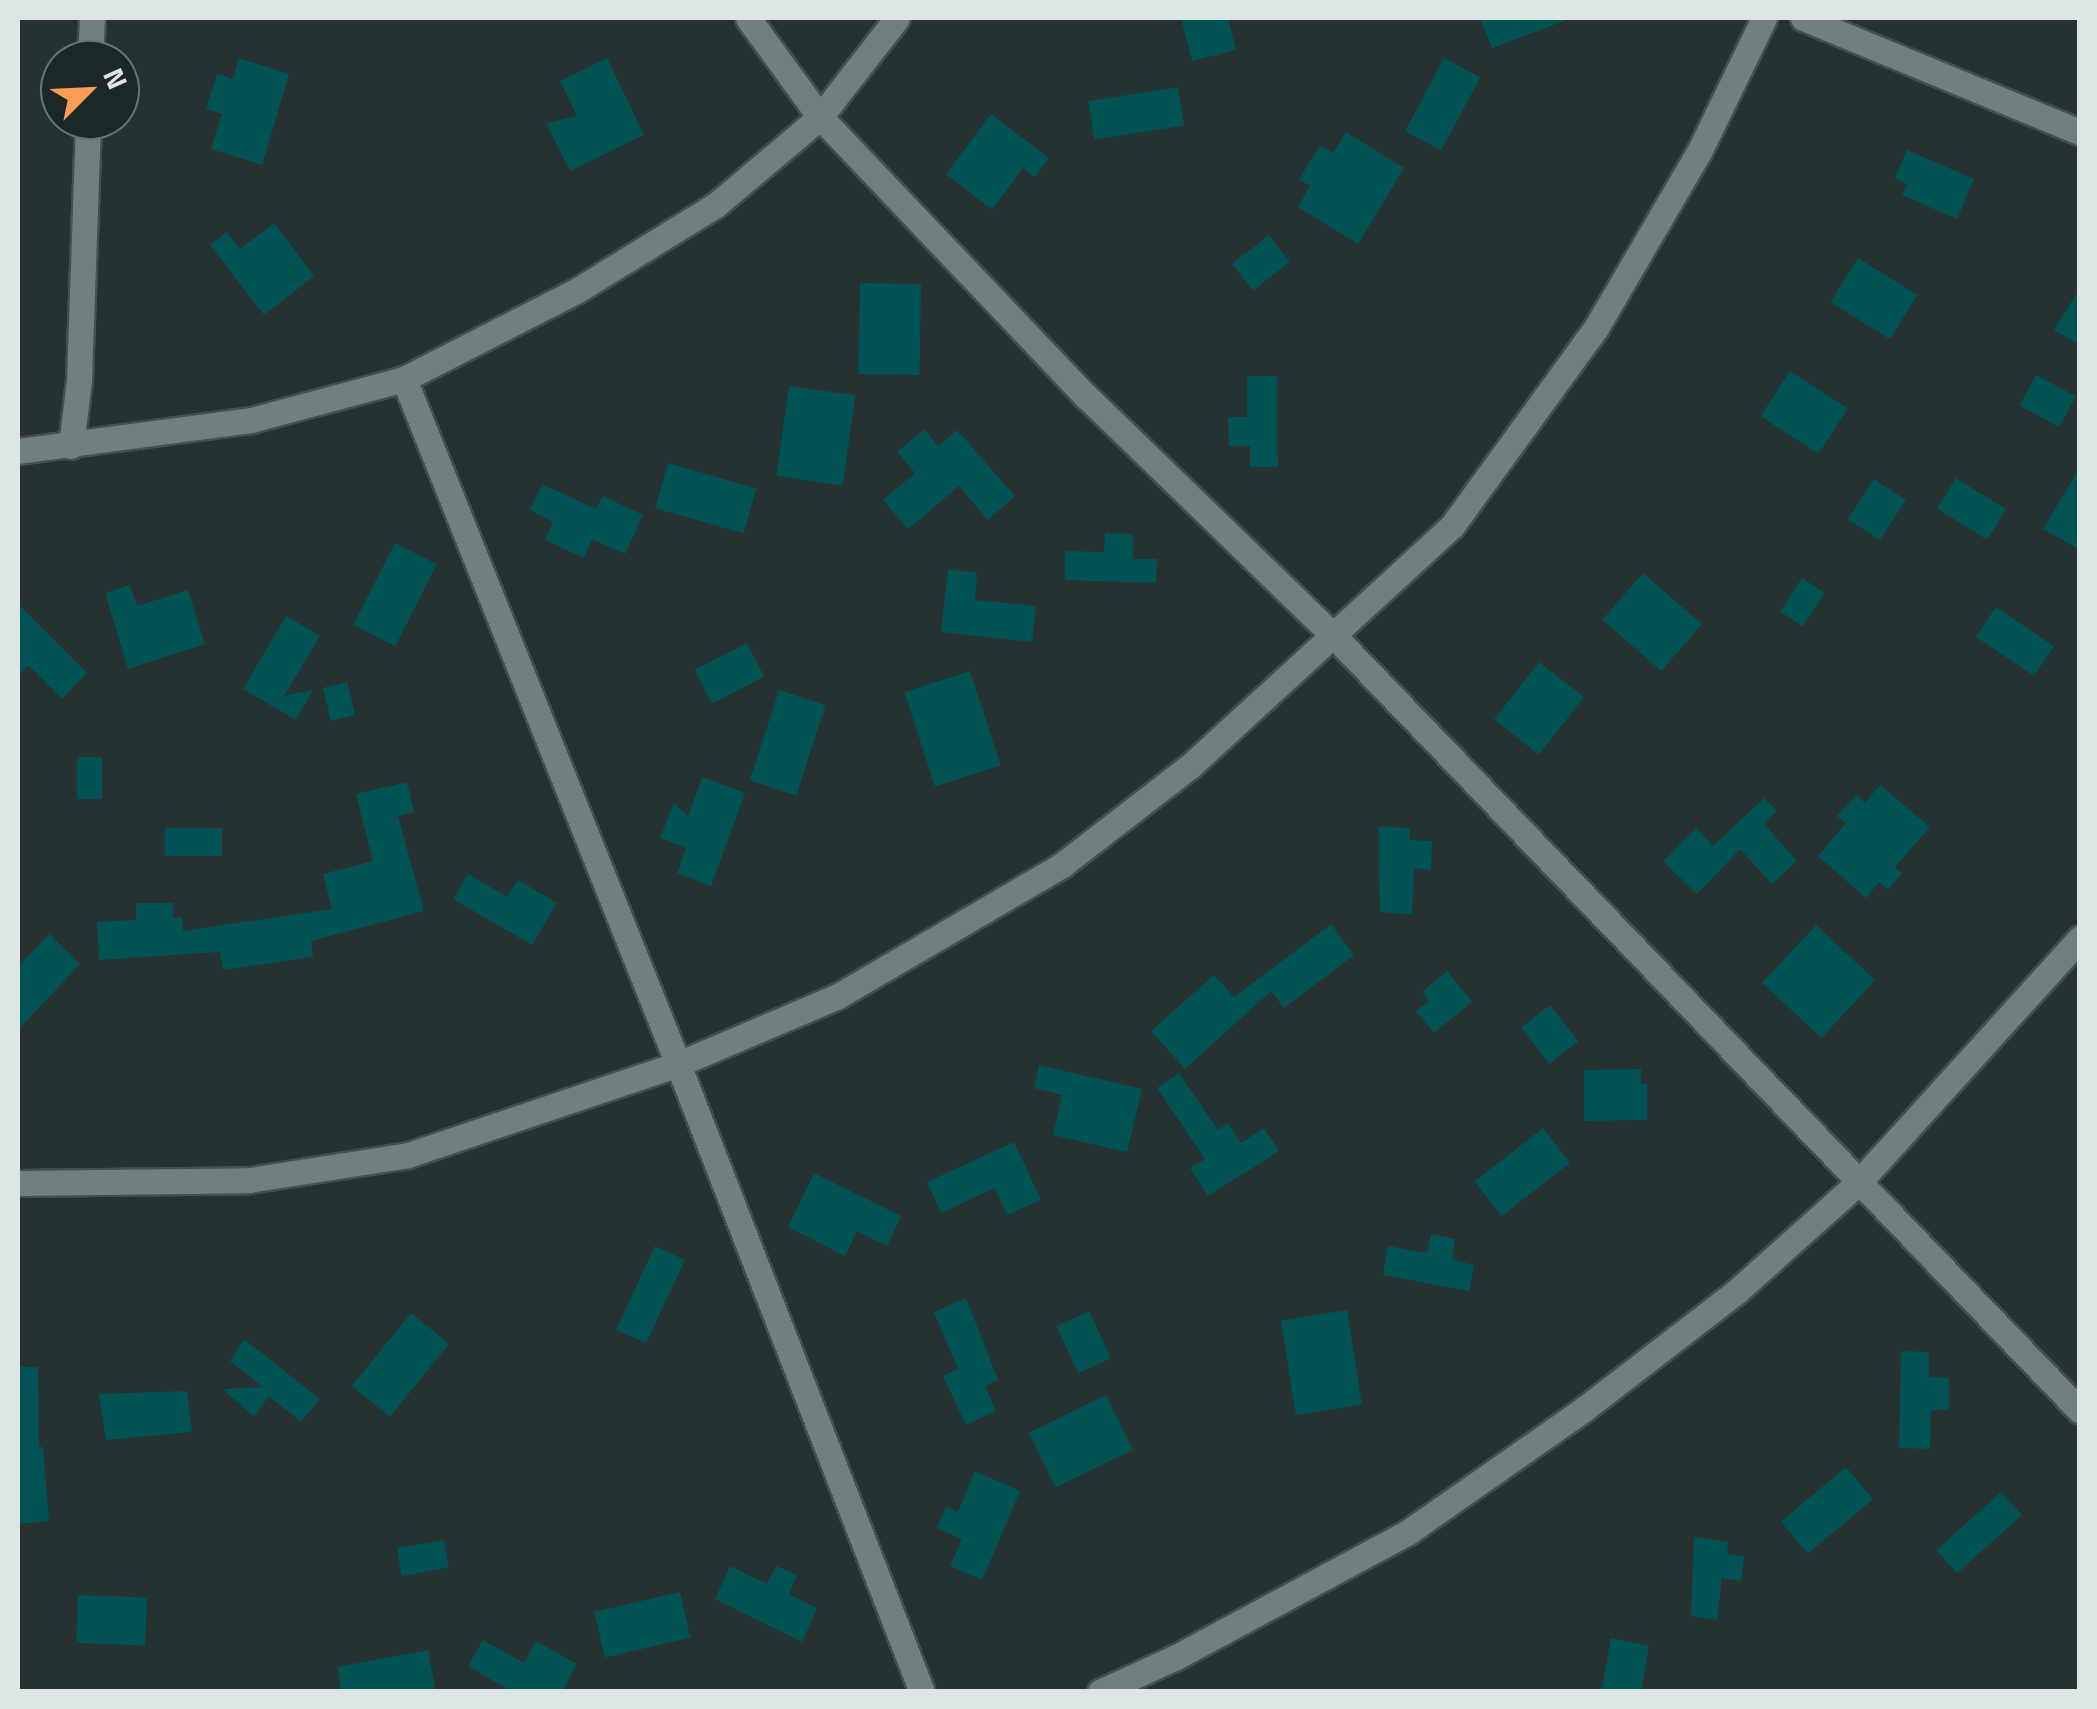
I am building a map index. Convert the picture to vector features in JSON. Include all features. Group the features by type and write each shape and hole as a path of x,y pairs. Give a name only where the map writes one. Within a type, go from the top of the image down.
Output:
{"street":[{"path":"748,18 820,117 1087,397 1335,637 2080,1411"},
{"path":"18,451 250,420 404,379 576,291 716,205 820,117 897,18"},
{"path":"18,1183 248,1180 408,1155 678,1064 838,996 1062,865 1188,767 1335,637 1452,526 1596,328 1699,152 1764,18"},
{"path":"1803,18 2080,132"},
{"path":"71,446 79,380 87,140"},
{"path":"404,379 678,1064 922,1692"},
{"path":"1100,1692 1176,1657 1408,1532 1615,1386 1737,1291 1859,1182 2080,938"}],"building":[{"path":"1181,18 1228,18 1236,50 1192,61"},
{"path":"1480,18 1566,18 1567,20 1492,48"},
{"path":"239,58 289,74 262,165 211,149 222,114 206,109 217,74 233,79"},
{"path":"607,58 644,135 570,171 546,123 577,116 560,81"},
{"path":"1444,58 1480,77 1441,151 1405,131"},
{"path":"1178,87 1184,126 1094,140 1088,101"},
{"path":"991,114 1049,158 1035,177 1023,168 992,210 946,174"},
{"path":"1346,132 1404,168 1358,244 1298,207 1310,186 1299,179 1320,146 1333,153"},
{"path":"1907,150 1974,179 1957,219 1902,195 1907,184 1895,178"},
{"path":"274,223 314,276 264,315 210,245 227,232 240,249"},
{"path":"1269,235 1290,262 1253,291 1232,264"},
{"path":"1858,258 1917,295 1890,339 1830,302"},
{"path":"860,283 921,284 919,375 858,374"},
{"path":"2080,288 2080,345 2054,330"},
{"path":"1790,371 1848,409 1818,454 1761,416"},
{"path":"2036,375 2076,396 2059,427 2020,406"},
{"path":"1247,376 1277,376 1278,467 1250,467 1250,446 1229,446 1228,417 1247,417"},
{"path":"789,386 855,395 843,485 776,476"},
{"path":"924,429 938,446 957,430 1015,496 988,520 959,486 908,529 883,500 915,473 897,452"},
{"path":"668,463 756,488 743,534 655,508"},
{"path":"2080,467 2080,550 2043,529"},
{"path":"1956,478 2006,509 1987,540 1937,509"},
{"path":"1874,479 1906,500 1880,540 1848,519"},
{"path":"542,484 596,509 603,496 643,515 625,554 592,539 584,558 545,540 553,522 530,510"},
{"path":"1105,533 1133,534 1133,559 1157,559 1156,583 1065,580 1065,551 1104,552"},
{"path":"395,543 437,564 395,646 353,625"},
{"path":"948,569 977,573 975,600 1036,606 1032,642 941,632"},
{"path":"1643,573 1702,624 1661,671 1602,620"},
{"path":"1802,578 1825,593 1803,626 1780,612"},
{"path":"130,585 137,606 188,590 205,644 128,669 105,593"},
{"path":"18,604 87,673 62,699 28,665 18,676"},
{"path":"1996,607 2054,646 2034,676 1976,637"},
{"path":"286,616 320,636 284,696 313,690 296,720 243,689"},
{"path":"747,643 764,677 712,704 694,670"},
{"path":"1539,662 1584,697 1539,755 1494,720"},
{"path":"970,671 1001,765 935,786 904,692"},
{"path":"347,682 355,715 331,721 323,688"},
{"path":"779,690 826,705 796,795 750,780"},
{"path":"77,757 102,757 102,799 77,799"},
{"path":"702,777 745,793 711,886 677,873 686,848 660,838 674,802 688,817"},
{"path":"407,782 414,812 398,816 424,911 311,941 313,957 223,970 220,952 99,960 97,922 136,920 136,903 173,903 173,918 182,917 183,931 332,909 323,874 373,861 356,794"},
{"path":"1880,785 1930,827 1895,867 1902,873 1888,890 1879,882 1866,898 1818,856 1846,823 1837,816 1856,795 1865,803"},
{"path":"1764,798 1777,811 1764,824 1797,861 1772,884 1740,849 1697,894 1663,861 1696,828 1713,846"},
{"path":"1378,827 1411,829 1409,840 1432,841 1431,870 1414,868 1412,915 1380,912"},
{"path":"165,828 222,828 222,856 165,856"},
{"path":"468,874 507,897 518,880 557,903 532,945 453,899"},
{"path":"1331,924 1354,955 1284,1008 1271,991 1185,1069 1151,1031 1214,975 1234,997"},
{"path":"1816,925 1875,980 1821,1038 1762,983"},
{"path":"49,934 80,964 18,1030 18,967"},
{"path":"1447,971 1472,1002 1434,1033 1416,1011 1429,1001 1422,992"},
{"path":"1550,1005 1578,1041 1549,1064 1521,1028"},
{"path":"1039,1065 1142,1089 1127,1152 1053,1135 1062,1095 1034,1088"},
{"path":"1641,1069 1641,1084 1647,1084 1647,1120 1584,1121 1584,1070"},
{"path":"1179,1073 1218,1130 1228,1123 1241,1143 1264,1128 1279,1151 1208,1196 1190,1168 1205,1159 1157,1088"},
{"path":"1543,1128 1570,1163 1502,1216 1474,1182"},
{"path":"1014,1142 1041,1200 1007,1215 995,1188 941,1213 927,1182"},
{"path":"814,1173 901,1216 887,1246 857,1231 845,1256 788,1227"},
{"path":"1431,1234 1455,1239 1452,1260 1474,1265 1469,1291 1383,1275 1388,1246 1427,1253"},
{"path":"655,1246 685,1260 646,1343 616,1329"},
{"path":"966,1298 998,1380 985,1386 996,1411 966,1425 943,1376 958,1369 934,1312"},
{"path":"1347,1310 1362,1405 1296,1415 1281,1320"},
{"path":"1089,1311 1111,1358 1078,1373 1056,1326"},
{"path":"411,1313 449,1344 390,1417 352,1386"},
{"path":"244,1339 320,1399 301,1422 269,1396 254,1417 223,1389 263,1387 230,1361"},
{"path":"1901,1351 1929,1352 1929,1377 1949,1378 1949,1410 1931,1410 1930,1449 1899,1448"},
{"path":"18,1367 38,1367 39,1447 43,1447 49,1521 18,1524"},
{"path":"187,1391 192,1432 106,1440 99,1394"},
{"path":"1106,1395 1133,1450 1055,1488 1029,1433"},
{"path":"1846,1467 1873,1499 1808,1554 1781,1522"},
{"path":"975,1471 1020,1491 982,1580 950,1566 962,1539 937,1528 946,1507 958,1512"},
{"path":"2001,1492 2022,1515 1957,1573 1936,1550"},
{"path":"1694,1537 1728,1542 1727,1554 1744,1556 1741,1581 1722,1578 1717,1620 1691,1616"},
{"path":"444,1540 449,1568 402,1576 397,1548"},
{"path":"730,1566 767,1584 776,1566 797,1575 789,1594 817,1608 802,1642 715,1599"},
{"path":"680,1592 691,1638 605,1658 594,1612"},
{"path":"78,1595 147,1597 145,1645 76,1643"},
{"path":"1611,1638 1649,1646 1641,1692 1601,1692"},
{"path":"483,1640 524,1663 536,1641 577,1664 562,1692 512,1692 468,1666"},
{"path":"428,1650 436,1692 341,1692 337,1667"}]}
